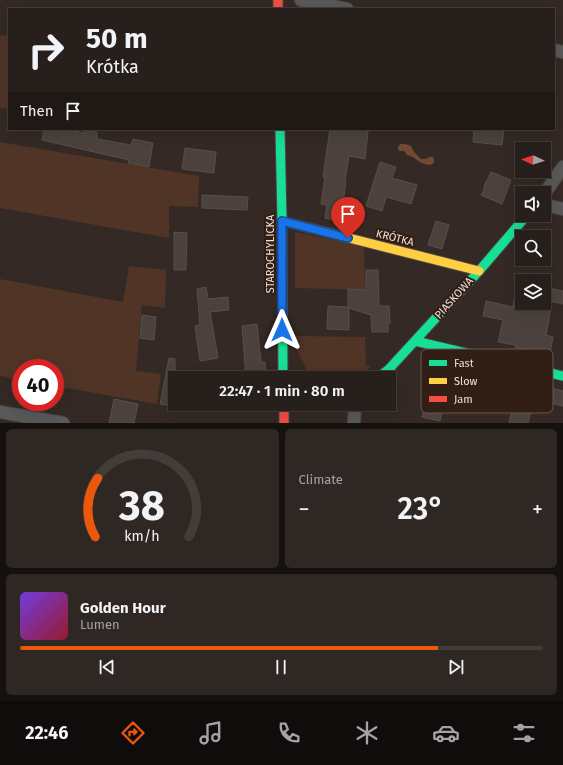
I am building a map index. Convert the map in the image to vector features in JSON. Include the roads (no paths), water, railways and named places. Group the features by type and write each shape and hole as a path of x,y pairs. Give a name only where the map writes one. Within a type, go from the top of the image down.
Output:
{"street":[{"path":"301,0 342,8"},
{"name":"STAROCHYLICKA","path":"280,130 283,371"},
{"path":"550,186 563,167"},
{"path":"551,206 563,209"},
{"name":"KRÓTKA","path":"282,221 479,271"},
{"name":"PIASKOWA","path":"387,371 479,271 522,222"},
{"path":"415,341 449,349"},
{"path":"553,374 563,376"},
{"path":"284,411 284,423"},
{"path":"354,423 355,411"},
{"path":"0,412 63,423"}]}
